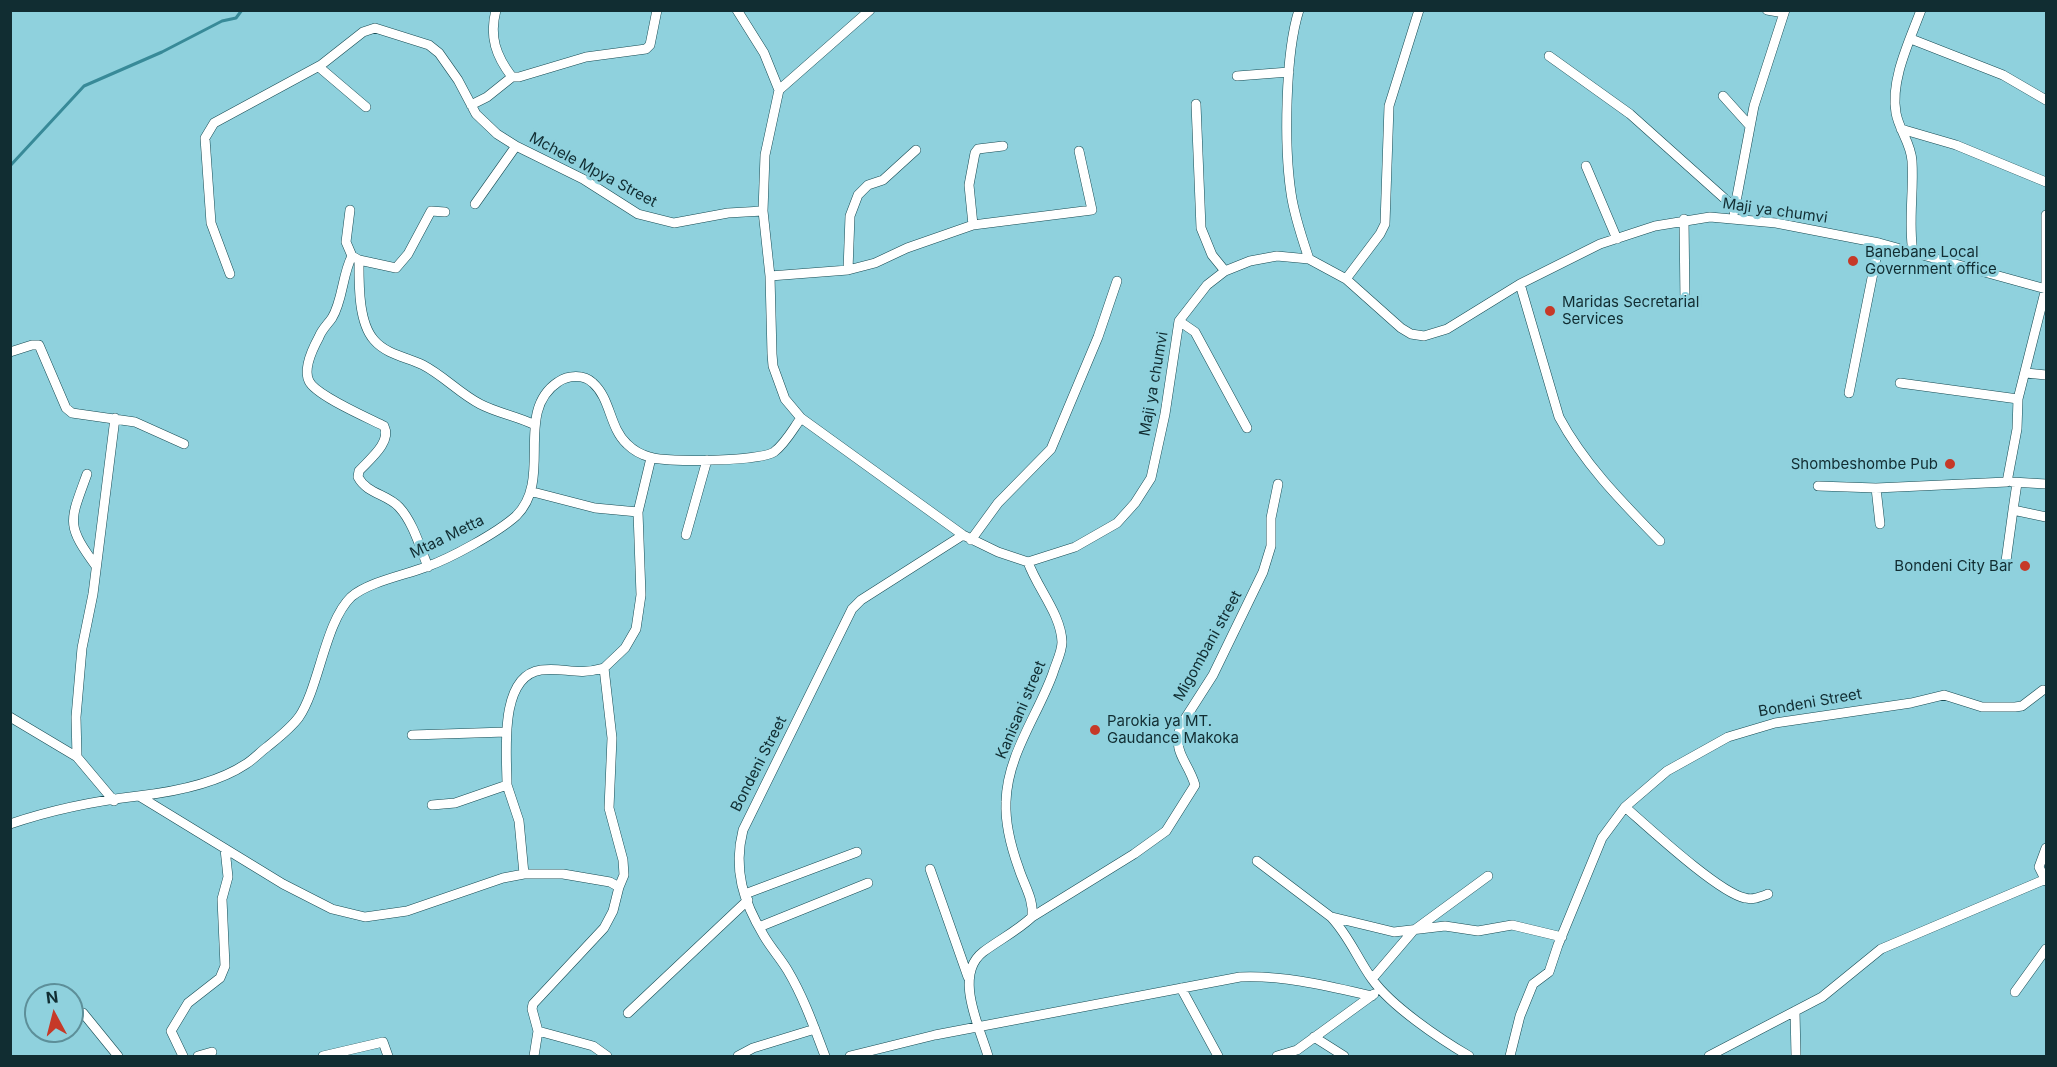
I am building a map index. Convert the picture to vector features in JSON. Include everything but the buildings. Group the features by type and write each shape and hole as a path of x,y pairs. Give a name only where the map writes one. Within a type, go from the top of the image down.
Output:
{"street":[{"path":"496,10 494,44 503,66 512,77"},
{"path":"471,105 487,97 512,77 532,74 586,57 646,48 650,45 657,10"},
{"path":"737,10 764,53 779,90 765,155 763,211 770,276 773,366 785,399 801,418 967,538 1028,562"},
{"path":"779,90 870,10"},
{"path":"1299,10 1292,40 1288,138 1291,194 1309,259"},
{"path":"1346,279 1376,240 1385,224 1389,106 1419,10"},
{"path":"1733,217 1754,106 1785,12 1767,10"},
{"path":"1913,253 1910,210 1912,161 1909,143 1901,129 1895,106 1899,73 1921,10"},
{"name":"Mchele Mpya Street","path":"319,67 363,32 375,28 429,45 440,53 484,123 516,146 583,179 638,214 661,222 674,223 728,213 763,211"},
{"path":"1911,39 2003,75 2046,100"},
{"path":"1549,57 1629,114 1734,207"},
{"path":"230,274 211,223 205,138 214,123 319,67 366,107"},
{"path":"1237,75 1290,72"},
{"path":"1723,96 1750,126"},
{"path":"1196,104 1201,228 1212,255 1225,271"},
{"path":"1901,129 1956,145 2046,182"},
{"name":"Mchele Mpya Street","path":"475,204 516,146"},
{"path":"973,225 969,185 975,153 978,149 1003,146"},
{"path":"848,270 850,216 858,195 868,185 883,180 916,150"},
{"path":"770,276 848,270 875,263 907,248 973,225 1092,210 1079,151"},
{"path":"1586,166 1617,239"},
{"path":"350,210 346,242 355,258 359,296 368,329 374,340 397,356 420,364 449,380 478,403 535,425"},
{"path":"355,258 396,268 408,254 431,211 445,212"},
{"path":"2007,482 2017,429 2018,399 2046,289 2046,215"},
{"name":"Maji ya chumvi","path":"1028,562 1075,547 1117,523 1136,503 1151,478 1166,414 1179,321 1208,285 1225,271 1250,261 1277,256 1309,259 1346,279 1401,328 1411,334 1424,336 1447,329 1520,284 1574,255 1617,239 1684,219 1733,217 1879,243 2046,289"},
{"path":"1684,219 1685,302"},
{"path":"1849,393 1879,243"},
{"path":"355,258 346,269 333,317 317,339 307,370 308,379 311,385 336,402 384,426 387,432 385,440 359,471 358,477 370,491 398,504 409,522 428,567"},
{"path":"967,538 1051,449 1098,337 1117,281"},
{"path":"1520,284 1559,417 1600,477 1660,541"},
{"path":"1179,321 1195,332 1246,428"},
{"path":"10,351 39,345 66,408 72,413 115,417 135,422 184,444"},
{"path":"2026,373 2046,375"},
{"path":"638,512 595,508 533,492 535,425 540,402 552,387 567,378 582,377 592,381 599,389 615,431 624,442 651,458 707,460 755,458 773,453 801,418"},
{"path":"1900,383 2018,399"},
{"path":"78,757 76,717 82,648 96,566 115,417"},
{"path":"524,874 519,821 507,785 508,709 515,692 530,673 544,670 586,673 604,668 625,648 636,629 641,595 638,512 651,458"},
{"path":"686,535 707,460"},
{"path":"87,474 71,522 75,536 96,566"},
{"path":"1818,486 1876,488 2007,482 2046,484"},
{"path":"2006,561 2017,483"},
{"name":"Migombani street","path":"1032,917 1166,831 1195,785 1178,751 1176,740 1181,725 1232,639 1263,572 1271,546 1271,518 1278,484"},
{"path":"1876,488 1880,524"},
{"name":"Mtaa Metta","path":"10,824 39,814 174,791 245,765 277,739 300,716 330,637 349,599 385,581 428,567 492,534 517,515 533,492"},
{"path":"2013,510 2046,517"},
{"name":"Bondeni Street","path":"825,1056 788,969 759,927 746,897 737,855 743,830 852,609 873,592 967,538"},
{"name":"Kanisani street","path":"1028,562 1034,582 1055,618 1062,642 1050,681 1021,743 1008,780 1006,797 1009,837 1030,898 1032,917"},
{"path":"534,1056 538,1031 531,1009 533,1004 604,928 613,911 624,875 623,860 609,808 612,738 604,668"},
{"name":"Bondeni Street","path":"1510,1056 1520,1016 1533,984 1549,972 1602,838 1625,807 1667,771 1728,737 1775,723 1911,703 1944,695 1982,707 2015,707 2022,706 2043,690"},
{"path":"10,717 78,757 114,801"},
{"path":"412,735 506,732"},
{"path":"432,805 455,803 507,785"},
{"path":"139,796 283,884 332,909 365,917 407,911 503,878 524,874 563,874 609,882 619,887"},
{"path":"1625,807 1735,894 1752,899 1768,894"},
{"path":"1709,1056 1822,997 1881,949 2046,880 2039,867 2046,848"},
{"path":"183,1056 171,1031 188,1003 220,978 225,966 222,899 228,877 225,849"},
{"path":"628,1013 746,897 857,852"},
{"path":"1257,861 1331,917 1342,928 1372,979 1381,989 1433,1032 1469,1056"},
{"path":"930,869 969,979 971,997 988,1056"},
{"path":"1372,979 1413,931 1488,876"},
{"path":"759,927 868,883"},
{"path":"969,979 971,966 981,954 1032,917"},
{"path":"1331,917 1394,932 1445,926 1478,931 1522,926 1562,937"},
{"path":"2015,992 2046,949"},
{"path":"850,1056 980,1026 1240,977 1260,976 1372,996"},
{"path":"1181,988 1218,1056"},
{"path":"1282,1056 1314,1037 1381,989"},
{"path":"1795,1011 1796,1056"},
{"path":"84,1014 118,1056"},
{"path":"738,1056 753,1048 814,1029"},
{"path":"538,1031 593,1046 607,1056"},
{"path":"1314,1037 1344,1056"},
{"path":"323,1056 383,1042 388,1056"},
{"path":"198,1056 212,1052"}],"waterway":[{"path":"10,166 84,86 162,52 222,21 236,18 242,10"}],"place":[{"name":"Banebane Local Government office","path":"1853,261"},
{"name":"Maridas Secretarial Services","path":"1550,311"},
{"name":"Shombeshombe Pub","path":"1950,464"},
{"name":"Bondeni City Bar","path":"2025,566"},
{"name":"Parokia ya MT. Gaudance Makoka","path":"1095,730"}]}
